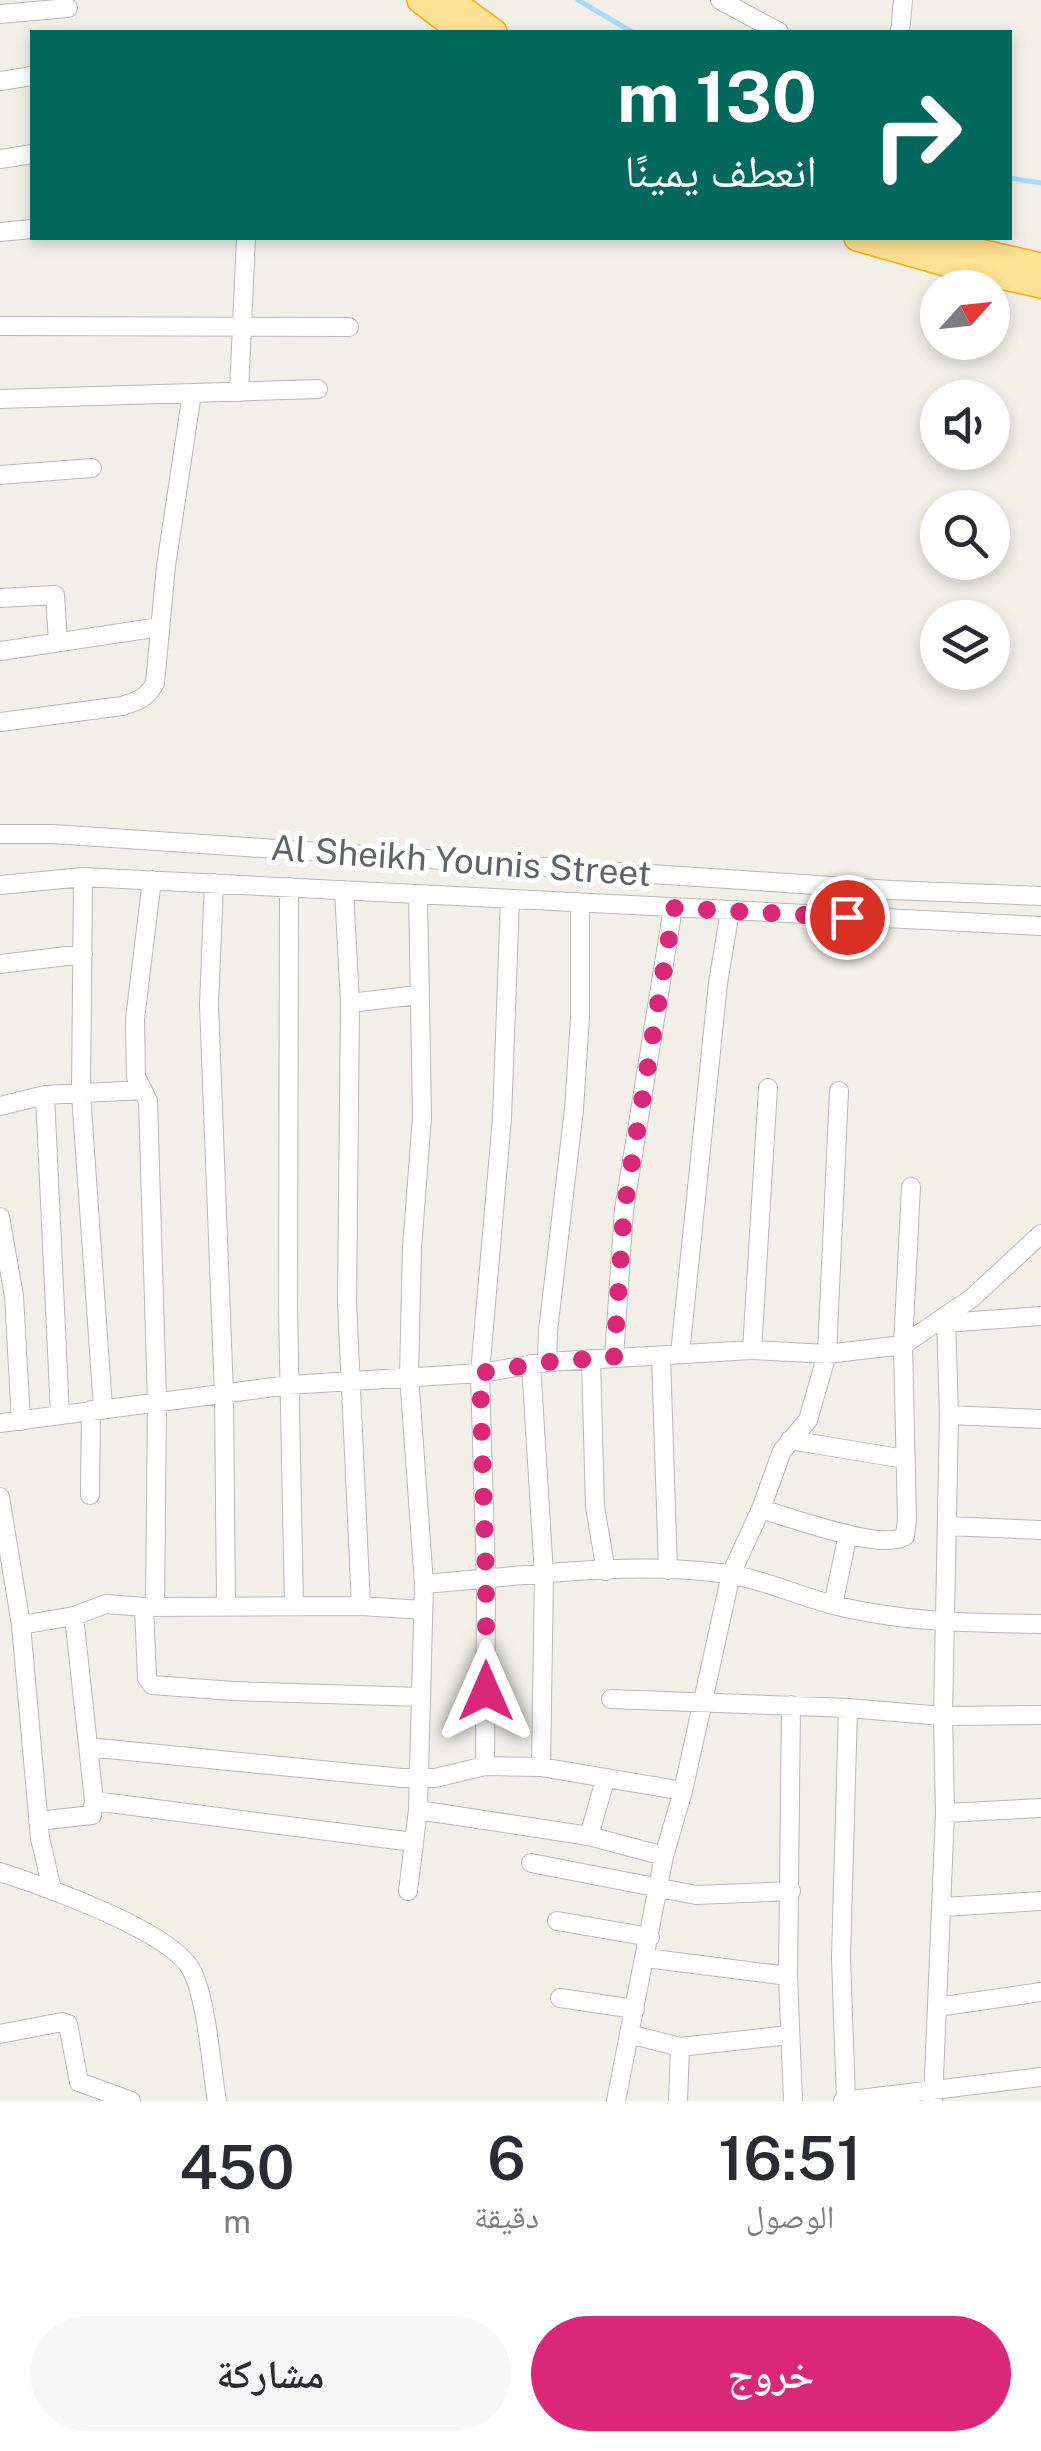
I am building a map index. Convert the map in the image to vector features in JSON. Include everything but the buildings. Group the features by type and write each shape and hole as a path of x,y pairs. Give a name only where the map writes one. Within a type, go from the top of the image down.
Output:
{"highway":[{"path":"420,0 459,30"},
{"path":"450,0 491,30"},
{"path":"864,240 958,268 1041,285"},
{"path":"927,240 1041,266"}],"street":[{"path":"720,0 775,30"},
{"path":"900,30 903,0"},
{"path":"0,14 68,8"},
{"path":"0,81 30,76"},
{"path":"0,160 30,154"},
{"path":"0,232 30,229"},
{"path":"239,392 246,240"},
{"path":"0,326 349,328"},
{"path":"0,399 318,389"},
{"path":"0,722 122,706 140,700 155,683 166,566 192,393"},
{"path":"0,475 92,468"},
{"path":"0,598 55,595 58,642"},
{"path":"0,650 160,627"},
{"name":"Al Sheikh Younis Street","path":"0,834 52,834 1041,896"},
{"path":"82,877 81,1094 97,1409 90,1495"},
{"name":"Al Sheikh Younis Street","path":"0,886 82,877 1041,926"},
{"path":"702,910 706,877"},
{"path":"152,880 135,1019 136,1077 148,1101 157,1401 147,1678 152,1685 233,1691 421,1696"},
{"path":"214,883 209,1004 224,1394 226,1606"},
{"path":"289,887 289,1386 294,1606"},
{"path":"344,890 350,1003 346,1302 360,1606"},
{"path":"408,1891 418,1810 424,1584 409,1376 412,1248 422,1118 418,894"},
{"path":"485,1766 486,1579 480,1373 502,1118 510,900"},
{"path":"541,1767 544,1574 539,1363 548,1331 574,1109 580,1018 580,903"},
{"path":"614,1357 624,1210 674,908"},
{"path":"668,1570 671,1355 730,911"},
{"path":"0,964 83,954"},
{"path":"350,1003 418,995"},
{"path":"752,1350 768,1088"},
{"path":"0,1106 45,1096 143,1090"},
{"path":"616,2101 664,1856 683,1791 731,1574 782,1451 808,1420 827,1354 839,1092"},
{"path":"45,1096 60,1415"},
{"path":"761,1509 848,1534 898,1541 905,1536 903,1345 911,1187"},
{"path":"0,1216 14,1296 21,1421"},
{"path":"0,1423 289,1386 480,1373 539,1363 752,1350 827,1354 903,1345 945,1321 1041,1234"},
{"path":"945,1321 1041,1316"},
{"path":"933,2096 944,1907 949,1415 945,1321"},
{"path":"591,1359 595,1507 606,1571"},
{"path":"949,1415 1041,1419"},
{"path":"790,1440 905,1459"},
{"path":"0,1497 21,1625 42,1856 52,1889"},
{"path":"948,1526 1041,1530"},
{"path":"833,1605 848,1534"},
{"path":"424,1584 606,1571 731,1574 833,1605 947,1622 1041,1624"},
{"path":"21,1625 74,1616 106,1604 423,1610"},
{"path":"38,1821 92,1816 94,1801 74,1616"},
{"path":"610,1698 943,1716 1041,1715"},
{"path":"791,1706 792,1891 788,1976 792,2101"},
{"path":"848,1708 841,1958 845,2101 933,2096 1041,2077"},
{"path":"88,1746 417,1778 485,1766 541,1767 683,1791"},
{"path":"589,1836 606,1780"},
{"path":"94,1801 413,1842"},
{"path":"945,1813 1041,1808"},
{"path":"418,1810 589,1836 664,1856"},
{"path":"531,1864 716,1896 792,1891"},
{"path":"0,1872 52,1889 117,1919 179,1956 192,1970 217,2101"},
{"path":"944,1907 1041,1901"},
{"path":"557,1920 650,1937"},
{"path":"646,1958 788,1976"},
{"path":"937,2007 1041,1992"},
{"path":"560,1998 635,2009"},
{"path":"0,2034 68,2024 79,2082 131,2101"},
{"path":"629,2034 680,2047 789,2035"},
{"path":"678,2101 680,2047"}],"waterway":[{"path":"578,0 629,30"},
{"path":"1012,178 1041,183"}],"route":[{"path":"486,1691 480,1373 614,1357 624,1210 674,908 847,917"}]}
